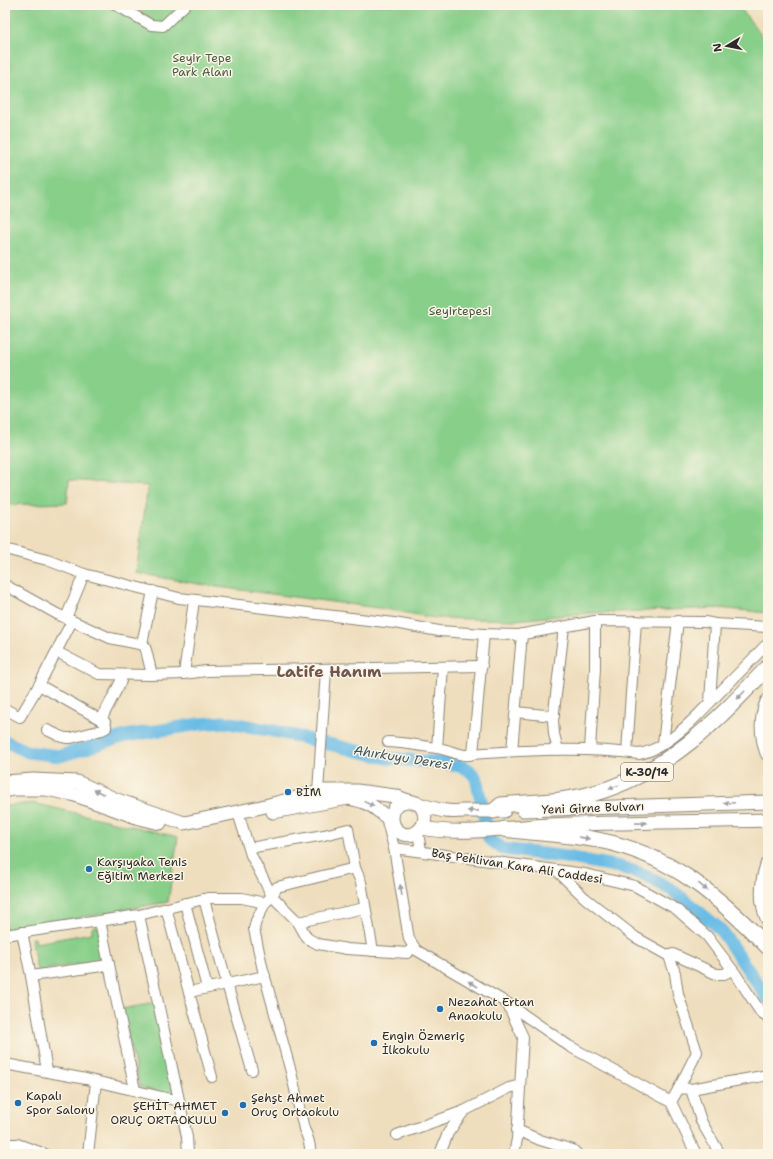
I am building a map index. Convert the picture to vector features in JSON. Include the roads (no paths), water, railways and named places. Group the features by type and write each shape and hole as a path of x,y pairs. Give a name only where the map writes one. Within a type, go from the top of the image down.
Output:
{"highway":[{"name":"K-30/14","path":"494,811 501,805 569,799 595,793 622,784 656,767 679,752 699,736 738,699 768,667"},
{"path":"768,702 765,709 763,725 765,744 768,753"},
{"path":"499,829 598,840 628,847 651,856 671,866 699,884 728,908 768,947"},
{"path":"768,866 764,878 762,895 768,918"}],"main road":[{"path":"5,782 33,780 77,782 117,800 184,823 261,807 323,791 357,791 395,796 413,802 425,813 425,818 420,830 409,835 404,834 399,832 371,804 348,798 240,819 194,830 174,828 136,817 72,794 46,789 13,789 5,791"},
{"name":"Yeni Girne Bulvarı","path":"413,802 451,812 768,802"},
{"path":"390,823 393,810 397,805 413,802"},
{"name":"Yeni Girne Bulvarı","path":"420,830 453,831 548,826 768,820"}],"street":[{"path":"116,5 151,25 164,26 185,5"},
{"path":"5,549 46,560 84,574 179,598 394,624 439,631 484,634 522,634 595,621 678,621 768,627"},
{"path":"5,709 20,717 39,685 57,652 84,574"},
{"path":"5,585 69,620 110,638 142,644"},
{"path":"152,675 146,650 142,644 153,591"},
{"path":"184,674 194,600"},
{"path":"590,749 595,668 595,621"},
{"path":"627,752 636,621"},
{"path":"662,743 678,621"},
{"path":"710,702 715,624"},
{"path":"558,750 554,734 554,716 564,627"},
{"path":"474,754 484,634"},
{"path":"512,751 522,634"},
{"path":"388,742 437,748 469,756 474,754 512,751 590,749 639,754 646,753 676,734 698,716 766,646"},
{"path":"57,652 99,674 122,675 184,674 206,671 482,666"},
{"path":"437,748 443,667"},
{"path":"318,792 326,670"},
{"path":"101,720 121,681 122,675"},
{"path":"39,685 101,720 106,725 104,729 71,738 62,738 47,730"},
{"path":"516,712 554,716"},
{"path":"240,819 249,848 269,899 298,922 307,938 318,944 347,949 407,953 414,948"},
{"path":"390,823 409,939 414,948 460,977 507,1003 569,1046 671,1102 696,1154"},
{"path":"249,848 324,835 348,829 355,868 361,882 373,951"},
{"path":"420,830 422,852"},
{"name":"Baş Pehlivan Kara Ali Caddesi","path":"394,848 586,874 635,886 676,909 707,936 761,1013 768,1018"},
{"path":"310,1154 311,1148 304,1129 291,1072 254,929 256,921 276,887 355,868"},
{"path":"557,871 585,898 635,937 669,956 675,973 678,994 697,1052 680,1088 671,1102"},
{"path":"5,935 139,915 204,899 269,899"},
{"path":"204,899 252,1070"},
{"path":"185,904 207,988"},
{"path":"166,908 212,1077"},
{"path":"298,922 366,908"},
{"path":"139,915 187,1137 188,1154"},
{"path":"100,921 135,1090"},
{"path":"22,932 47,1071"},
{"path":"669,956 673,954 716,974 724,974 732,970"},
{"path":"31,976 109,965"},
{"path":"189,992 265,976"},
{"path":"507,1003 523,1037 518,1130 514,1154"},
{"path":"5,1064 47,1071 179,1101"},
{"path":"680,1088 691,1090 768,1075"},
{"path":"88,1154 96,1082"},
{"path":"397,1135 464,1111 509,1088 520,1085"},
{"path":"691,1090 701,1121 720,1154"},
{"path":"440,1154 448,1133 464,1111"},
{"path":"518,1130 540,1140 573,1150 577,1154"},
{"path":"5,1144 17,1144 45,1154"}],"waterway":[{"name":"Ahırkuyu Deresi","path":"5,741 28,752 60,756 125,736 199,724 225,722 274,731 387,758 452,764 468,769 476,778 489,839 503,849 566,857 620,867 645,875 672,890 720,929 768,999"}],"place":[{"name":"BİM","path":"288,792"},
{"name":"Karşıyaka Tenis Eğitim Merkezi","path":"89,869"},
{"name":"Nezahat Ertan Anaokulu","path":"440,1009"},
{"name":"Engin Özmeriç İlkokulu","path":"374,1043"},
{"name":"Kapalı Spor Salonu","path":"18,1103"},
{"name":"Şehşt Ahmet Oruç Ortaokulu","path":"243,1105"},
{"name":"ŞEHİT AHMET ORUÇ ORTAOKULU","path":"225,1113"}],"district":[{"name":"Latife Hanım","path":"329,671"}],"park label":[{"name":"Seyir Tepe Park Alanı","path":"202,65"},
{"name":"Seyirtepesi","path":"460,311"}]}
